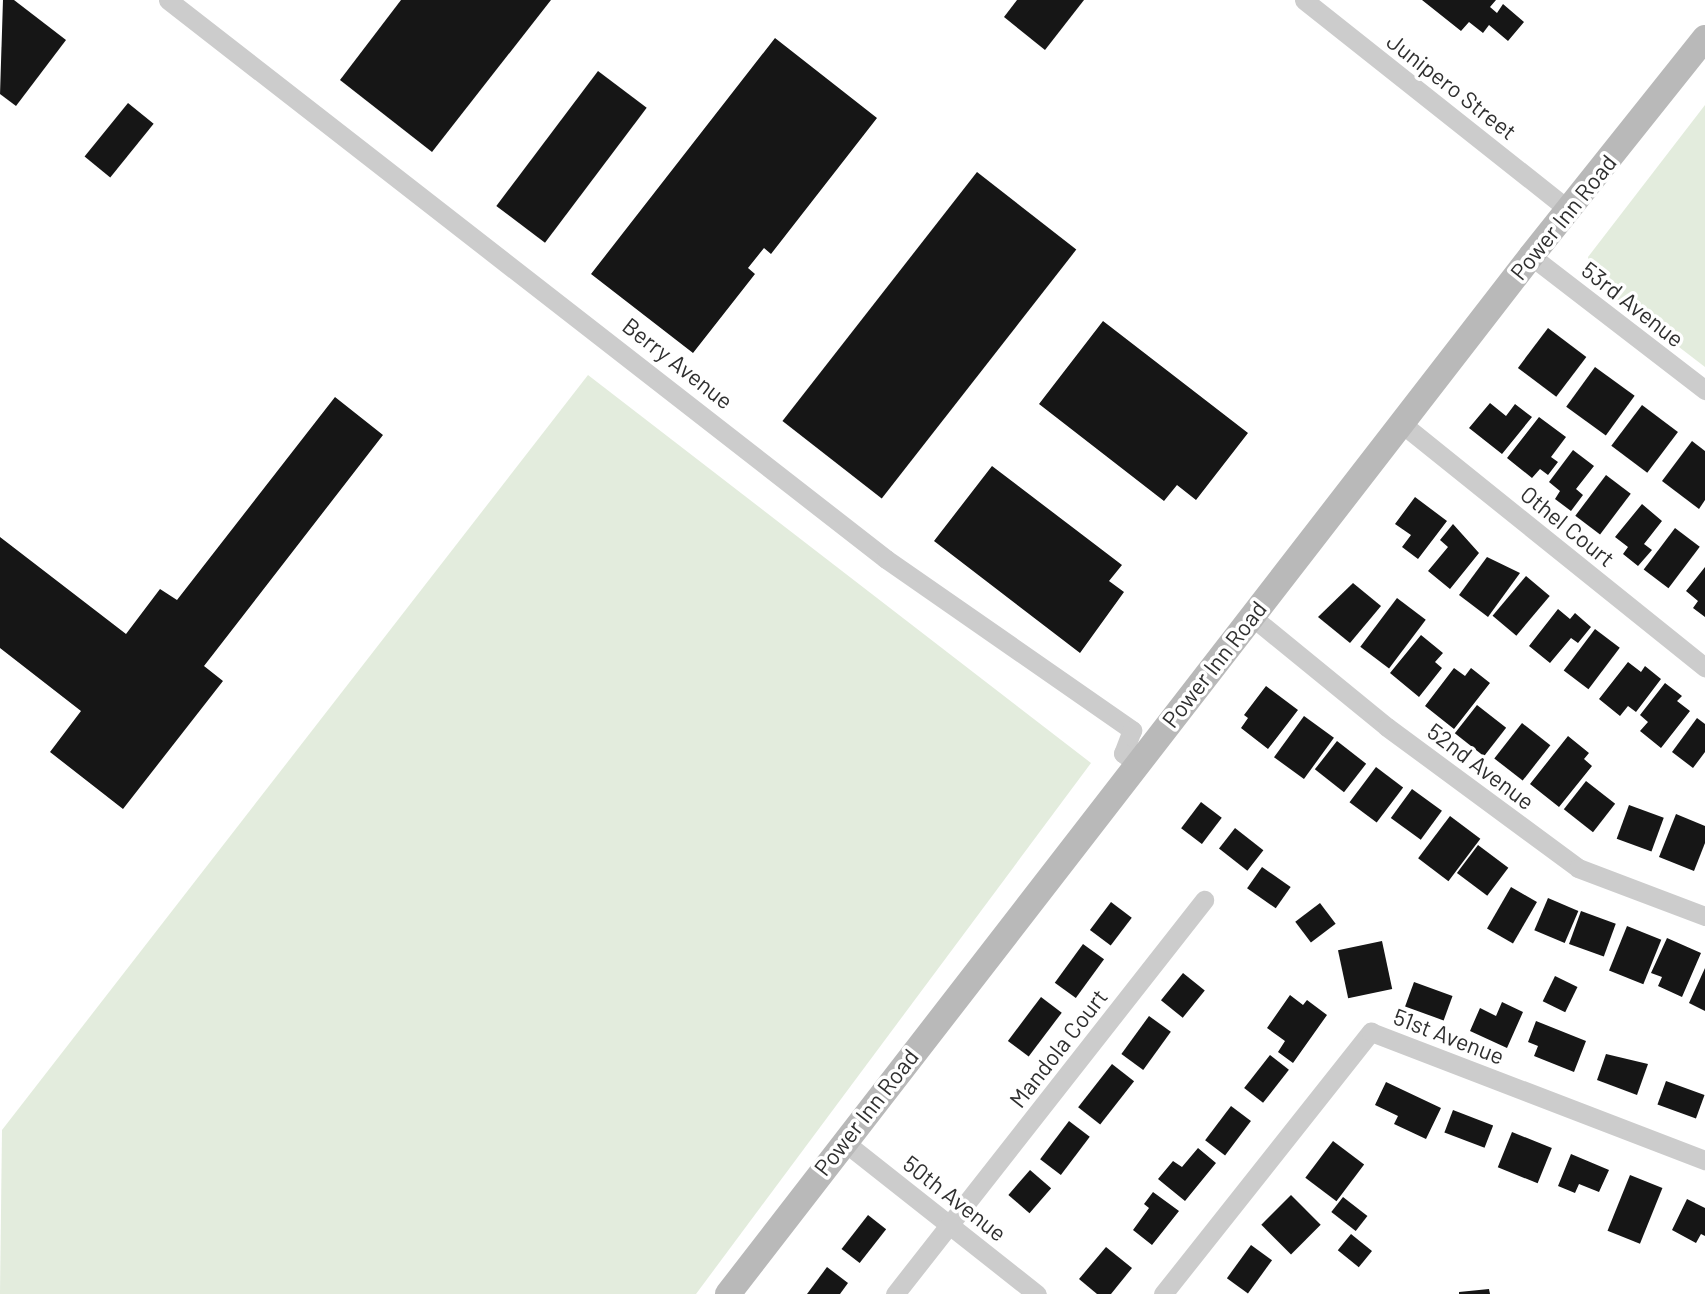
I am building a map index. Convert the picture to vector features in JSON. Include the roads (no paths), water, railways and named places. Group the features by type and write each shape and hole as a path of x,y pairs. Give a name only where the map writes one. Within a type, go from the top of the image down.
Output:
{"main road":[{"name":"Power Inn Road","path":"728,1294 843,1141 1401,423 1705,38"}],"street":[{"name":"Berry Avenue","path":"168,0 886,559 1132,730 1123,753 1136,764"},
{"name":"Junipero Street","path":"1304,0 1570,211"},
{"name":"53rd Avenue","path":"1531,256 1705,390"},
{"name":"Othel Court","path":"1401,423 1705,667"},
{"name":"52nd Avenue","path":"1251,616 1387,727 1578,868 1705,916"},
{"name":"Mandola Court","path":"895,1294 1204,900"},
{"name":"51st Avenue","path":"1163,1294 1371,1032 1705,1160"},
{"name":"50th Avenue","path":"843,1141 1037,1294"}]}
